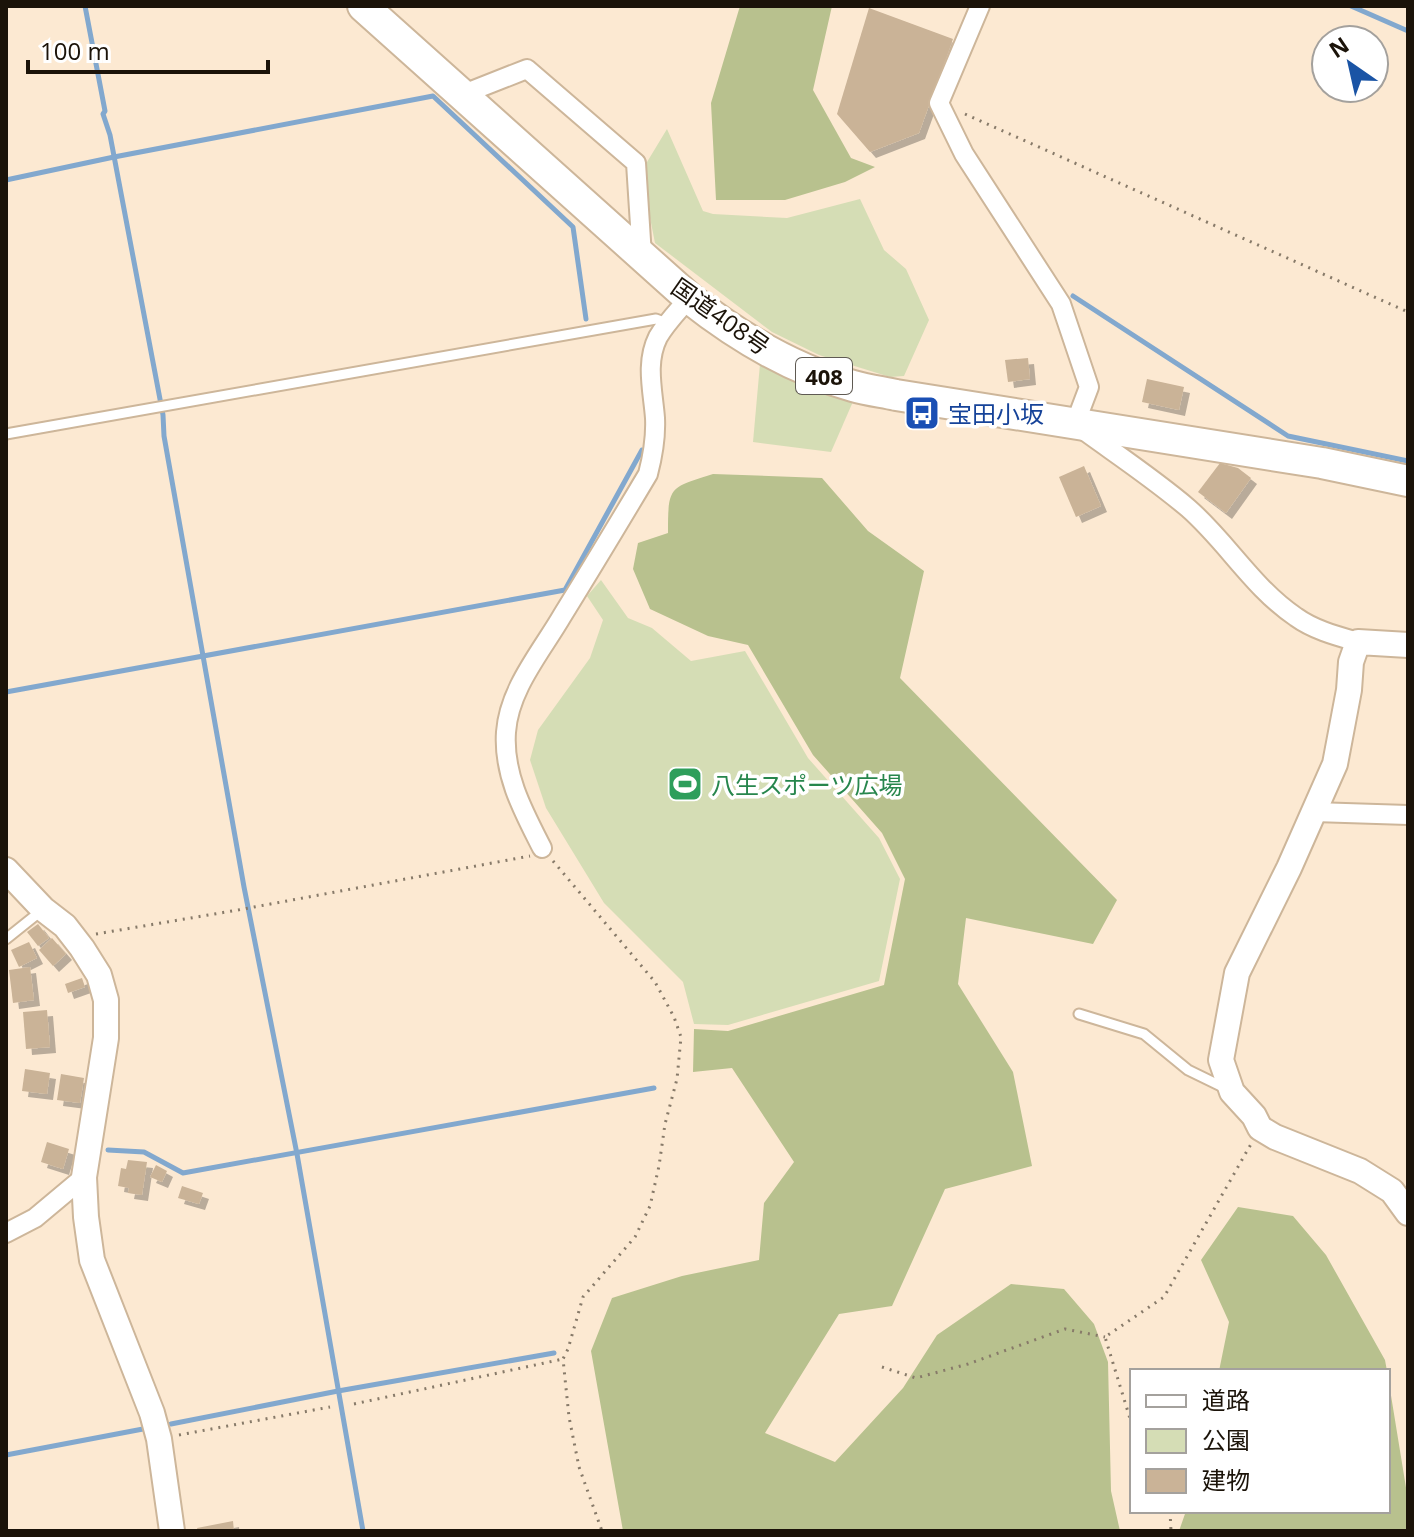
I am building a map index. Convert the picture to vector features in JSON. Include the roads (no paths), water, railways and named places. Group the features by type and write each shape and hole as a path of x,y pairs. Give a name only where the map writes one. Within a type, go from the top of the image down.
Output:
{"highway":[{"name":"国道408号","path":"370,9 461,95 689,298 732,329 819,374 852,386 896,395 1322,463 1408,481"}],"street":[{"path":"980,6 939,103 964,154 1061,304 1089,387 1075,424 1187,507 1217,535 1265,592 1297,618 1331,635 1358,642 1408,645"},
{"path":"461,95 527,69 636,163 642,256"},
{"path":"542,848 522,810 507,762 506,729 509,715 526,675 648,474 655,445 650,382 653,353 667,323 689,298"},
{"path":"1358,642 1351,662 1335,764 1289,868 1237,973 1221,1060 1232,1092 1254,1116 1260,1128 1400,1189 1408,1213"},
{"path":"1314,812 1408,815"},
{"path":"6,870 43,909 65,926 82,948 99,975 106,1000 106,1038 84,1177 86,1217 92,1260 152,1413 159,1439 172,1531"},
{"path":"6,1233 35,1218 84,1177"}],"lane":[{"path":"6,434 656,319 667,323"},
{"path":"6,939 43,909"},
{"path":"1079,1014 1144,1034 1188,1070 1232,1092"}],"waterway":[{"path":"85,6 105,111 103,114 110,135 163,415 164,436 244,887 297,1154 363,1531"},
{"path":"1351,6 1408,31"},
{"path":"6,180 433,96 573,227 586,319"},
{"path":"1073,296 1288,436 1408,461"},
{"path":"6,692 565,590 642,450"},
{"path":"108,1150 144,1152 183,1173 654,1088"},
{"path":"171,1424 554,1353"},
{"path":"6,1455 143,1429"}],"place":[{"name":"宝田小坂","path":"922,413"},
{"name":"八生スポーツ広場","path":"685,784"}]}
